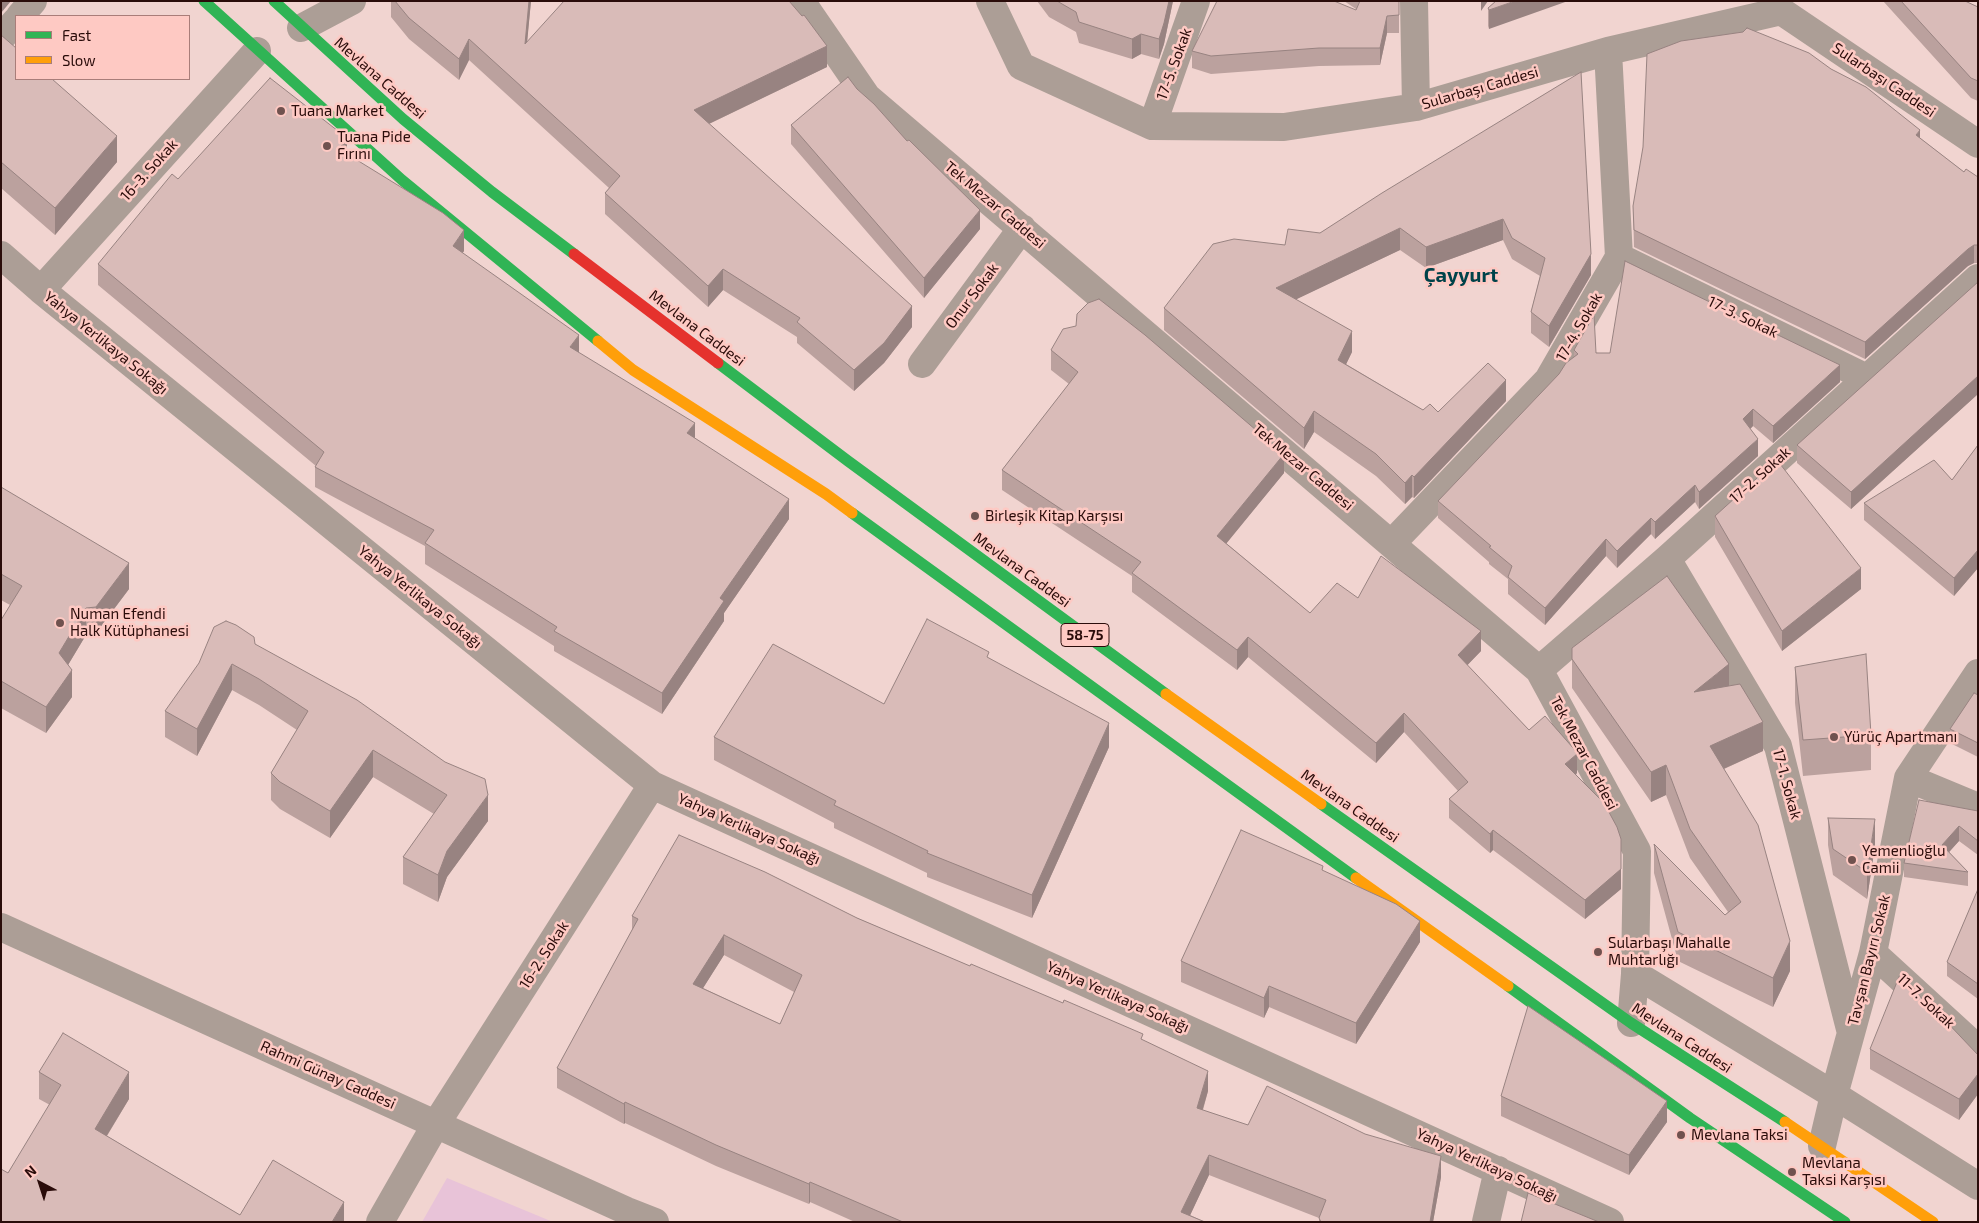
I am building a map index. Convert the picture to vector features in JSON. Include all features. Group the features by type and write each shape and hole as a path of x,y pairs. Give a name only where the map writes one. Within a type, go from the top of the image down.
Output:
{"main road":[{"name":"58-75","path":"204,1 257,51 402,180 633,370 826,494 1337,866 1439,936 1690,1118 1845,1222"},
{"name":"Mevlana Caddesi","path":"274,1 403,119 492,192 848,461 1190,712 1631,1023 1822,1146 1933,1222"}],"street":[{"path":"21,15 33,1"},
{"path":"302,28 352,1"},
{"name":"Tek Mezar Caddesi","path":"801,1 867,98 1539,670 1637,851 1635,974 1631,1023"},
{"name":"Sularbaşı Caddesi","path":"990,1 1021,66 1152,126 1284,127 1416,106 1608,50 1784,6 1978,144"},
{"name":"17-5. Sokak","path":"1152,126 1196,1"},
{"path":"1414,1 1416,106"},
{"path":"1,38 15,22"},
{"path":"1608,50 1619,257"},
{"name":"16-3. Sokak","path":"41,290 257,51"},
{"name":"Onur Sokak","path":"922,364 1022,228"},
{"name":"Yahya Yerlikaya Sokağı","path":"1,255 41,290 652,785 1610,1222"},
{"name":"17-3. Sokak","path":"1619,257 1867,378"},
{"name":"17-4. Sokak","path":"1392,543 1548,380 1619,257"},
{"name":"17-2. Sokak","path":"1539,670 1667,558 1978,278"},
{"name":"17-1. Sokak","path":"1667,558 1778,746 1851,1033"},
{"name":"Tavşan Bayırı Sokak","path":"1822,1146 1834,1095 1874,953 1908,778 1978,673"},
{"path":"1908,778 1978,807"},
{"name":"16-2. Sokak","path":"380,1222 436,1124 652,785"},
{"name":"Rahmi Günay Caddesi","path":"1,927 655,1222"},
{"name":"11-7. Sokak","path":"1874,953 1978,1049"},
{"path":"1635,974 1834,1095 1978,1186"},
{"path":"1486,1222 1498,1170"}],"shaded area":[{"path":"447,1178 553,1222 422,1222"}],"building":[{"path":"395,1 529,1 525,44 564,1 789,1 802,16 804,15 827,46 694,110 912,306 884,343 854,370 797,322 800,318 723,269 708,286 605,193 620,176 469,39 459,59 409,18"},
{"path":"1057,1 1169,1 1159,39 1141,34 1132,39 1079,22 1076,12"},
{"path":"1217,1 1334,1 1356,10 1360,1 1399,1 1399,15 1387,16 1380,48 1319,48 1211,56 1192,51"},
{"path":"1496,1 1515,1 1489,10 1488,8"},
{"path":"1901,1 1965,1 1978,7 1978,81 1971,78"},
{"path":"1747,28 1809,53 1831,69 1866,87 1920,130 1916,135 1964,172 1966,169 1978,177 1978,245 1968,249 1865,342 1634,230 1633,206 1643,147 1647,54 1681,41 1743,32"},
{"path":"1,35 15,47 15,80 53,80 117,136 55,208 1,162"},
{"path":"1581,72 1591,254 1549,326 1531,312 1545,258 1512,238 1503,219 1426,247 1400,228 1276,288 1352,331 1338,360 1423,410 1430,404 1438,412 1488,363 1506,380 1414,477 1412,475 1405,483 1376,454 1314,411 1304,428 1164,308 1213,244 1234,239 1285,245 1288,229 1320,233"},
{"path":"848,77 857,89 874,104 907,141 909,140 980,210 924,278 791,125"},
{"path":"270,78 347,138 339,149 443,213 464,230 453,246 579,335 570,347 695,423 687,433 789,499 720,598 724,601 662,693 554,631 557,627 425,543 434,530 315,467 324,452 98,264 172,174 178,179"},
{"path":"1625,261 1840,365 1773,426 1753,409 1743,419 1758,439 1699,492 1695,485 1655,522 1651,518 1617,551 1606,539 1545,608 1508,577 1512,566 1438,501 1559,374 1566,363 1578,354 1574,350 1594,315 1596,353 1610,353"},
{"path":"1978,282 1978,376 1851,492 1797,445"},
{"path":"1099,299 1145,335 1284,454 1217,536 1310,613 1337,583 1358,598 1381,556 1481,631 1458,655 1529,730 1545,716 1577,754 1565,764 1604,803 1617,827 1621,839 1621,869 1585,900 1493,830 1490,834 1449,799 1468,782 1404,713 1376,743 1248,637 1237,650 1132,573 1141,562 1002,470 1078,372 1051,350 1063,329 1076,326 1077,314 1088,303"},
{"path":"1978,445 1978,550 1954,578 1864,503 1934,460 1952,480"},
{"path":"1777,460 1861,568 1782,631 1715,516"},
{"name":"Numan Efendi Halk Kütüphanesi","path":"1,487 129,563 96,607 86,608 59,653 72,670 46,707 1,681 1,620 22,586 1,574"},
{"path":"1667,576 1729,664 1694,692 1740,684 1763,722 1710,746 1758,825 1790,941 1773,978 1678,932 1654,844 1725,915 1741,902 1690,829 1666,765 1651,772 1572,659 1572,648"},
{"path":"927,619 989,652 987,657 1109,723 1032,895 927,853 928,851 834,805 836,801 714,737 773,644 884,704"},
{"path":"226,621 254,637 255,644 357,700 445,762 485,779 488,795 447,851 438,875 403,857 447,795 373,750 330,811 280,782 271,773 308,711 259,679 232,664 197,729 165,711 199,663 214,627"},
{"path":"1866,654 1871,735 1803,740 1795,667"},
{"path":"1974,693 1978,695 1978,743 1950,729"},
{"path":"1919,800 1978,811 1978,841 1959,826 1942,845 1968,872 1904,863"},
{"path":"1828,818 1875,819 1867,872 1833,849"},
{"path":"1241,830 1323,866 1322,870 1396,904 1420,921 1356,1023 1269,986 1264,998 1181,961"},
{"path":"679,835 765,872 857,918 970,966 971,964 1063,1003 1064,1000 1143,1034 1141,1039 1208,1071 1197,1108 1248,1125 1267,1086 1365,1134 1441,1156 1430,1222 1321,1222 1319,1218 1326,1200 1209,1155 1181,1212 1205,1222 903,1222 810,1182 809,1184 716,1145 625,1102 624,1104 557,1068 638,919 632,916","holes":["724,935 802,975 780,1024 693,984"]},
{"path":"1978,889 1978,984 1947,962"},
{"path":"1899,977 1942,1017 1978,1055 1978,1074 1959,1099 1870,1049"},
{"path":"1528,1006 1667,1101 1629,1155 1501,1096"},
{"path":"63,1033 129,1072 95,1129 240,1215 273,1160 344,1202 332,1222 1,1222 1,1169 8,1173 61,1085 39,1072"},
{"path":"1528,1193 1599,1222 1521,1222"}],"traffic: fast":[{"path":"204,1 402,180 598,341"},
{"path":"274,1 403,119 492,192 574,254"},
{"path":"718,363 848,461 1166,694"},
{"path":"852,513 1356,878"},
{"path":"1321,804 1631,1023 1785,1122"},
{"path":"1508,986 1690,1118 1845,1222"}],"traffic: slow":[{"path":"598,341 633,370 826,494 852,513"},
{"path":"1166,694 1321,804"},
{"path":"1356,878 1508,986"},
{"path":"1785,1122 1933,1222"}],"traffic: jam":[{"path":"574,254 718,363"}],"place":[{"name":"Tuana Market","path":"281,111"},
{"name":"Tuana Pide Fırını","path":"327,146"},
{"name":"Birleşik Kitap Karşısı","path":"975,516"},
{"name":"Numan Efendi Halk Kütüphanesi","path":"60,623"},
{"name":"Yürüç Apartmanı","path":"1834,737"},
{"name":"Yemenlioğlu Camii","path":"1852,860"},
{"name":"Sularbaşı Mahalle Muhtarlığı","path":"1598,952"},
{"name":"Mevlana Taksi","path":"1681,1135"},
{"name":"Mevlana Taksi Karşısı","path":"1792,1172"}],"district":[{"name":"Çayyurt","path":"1461,275"}]}
